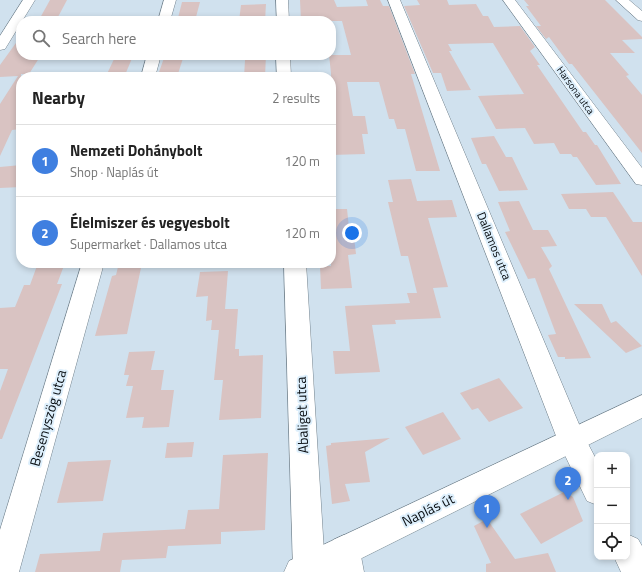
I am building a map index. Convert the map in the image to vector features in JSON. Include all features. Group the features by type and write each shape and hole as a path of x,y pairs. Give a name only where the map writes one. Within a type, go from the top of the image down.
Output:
{"street":[{"path":"19,16 29,0"},
{"path":"165,16 170,0"},
{"path":"282,0 283,16"},
{"name":"Dallamos utca","path":"394,0 572,441 596,488"},
{"name":"Harsona utca","path":"509,0 642,180"},
{"path":"622,0 641,16"},
{"path":"0,46 16,21"},
{"path":"149,72 153,60"},
{"path":"283,60 284,72"},
{"name":"Besenyszög utca","path":"3,572 92,268"},
{"name":"Abaliget utca","path":"295,268 305,570"},
{"name":"Naplás út","path":"305,570 346,561 572,441 642,406"},
{"path":"630,556 638,572"}],"building":[{"path":"50,0 67,0 59,16 41,16"},
{"path":"300,0 334,0 337,7 368,6 366,0 380,0 383,6 389,6 415,74 411,74 440,171 416,171 405,129 397,129 394,119 389,119 379,82 347,82 353,116 365,116 368,134 362,134 365,154 336,155 336,72 331,72 330,60 336,60 336,55 351,55 342,21 336,21 336,16 301,16"},
{"path":"417,0 447,0 449,5 476,4 483,16 488,16 494,27 520,26 535,47 530,51 540,65 537,65 583,132 586,132 595,145 597,145 621,184 596,185 577,157 573,157 571,154 560,154 554,143 534,144 525,128 496,129 478,96 524,94 493,43 448,44 452,51 449,51 471,90 447,91 441,73 433,73 404,6 420,5"},
{"path":"524,0 605,0 642,37 642,39 622,40 635,53 610,53 629,75 626,76 642,95 642,153 572,64 569,64 549,37 546,39 536,26 541,26 526,6 529,6"},
{"path":"182,2 200,2 196,16 178,16"},
{"path":"266,4 265,16 240,16 241,5"},
{"path":"16,43 16,60 38,60 30,72 16,72 16,76 0,77 0,65"},
{"path":"114,60 131,60 126,72 108,72"},
{"path":"163,60 182,60 179,72 159,72"},
{"path":"245,60 266,60 265,72 244,72"},
{"path":"16,79 16,130 12,130 0,156 0,104"},
{"path":"494,136 506,157 512,157 528,190 499,191 486,164 482,164 471,138"},
{"path":"16,165 16,187 0,188 0,167"},
{"path":"411,179 417,201 452,200 457,217 428,218 448,287 433,288 441,318 395,320 396,324 372,325 380,372 335,374 333,351 350,351 345,306 410,303 407,293 417,293 408,256 401,256 388,202 393,202 388,180"},
{"path":"613,192 633,222 642,222 642,276 606,217 591,217 586,209 569,209 561,194"},
{"path":"519,201 533,230 548,230 557,246 541,247 552,266 549,269 591,358 565,359 565,357 558,357 548,335 556,334 535,278 528,279 505,232 510,231 498,202"},
{"path":"336,209 347,209 350,237 354,237 356,254 348,255 352,288 321,289 320,268 336,268"},
{"path":"36,268 63,268 57,284 62,284 2,439 0,439 0,391 8,369 0,369 0,308 15,307 24,285 30,285"},
{"path":"118,268 141,268 127,334 95,336 112,276 116,275"},
{"path":"228,271 225,309 238,309 235,349 239,349 239,356 263,355 261,418 219,420 223,380 214,380 219,330 211,330 212,320 206,321 208,296 196,297 200,272"},
{"path":"574,304 602,304 611,323 616,321 642,346 626,353"},
{"path":"155,351 151,370 164,370 161,390 174,390 169,427 142,428 144,417 126,418 133,386 126,386 129,375 124,375 129,352"},
{"path":"499,378 523,408 489,422 478,408 472,410 460,393"},
{"path":"443,412 461,439 423,455 405,427"},
{"path":"390,438 365,452 370,482 345,484 350,501 332,504 326,446 331,445 331,443"},
{"path":"194,442 192,457 165,458 167,443"},
{"path":"268,453 265,530 221,532 221,544 168,546 166,558 122,560 120,572 35,572 40,554 100,551 103,533 185,529 188,510 219,509 223,455"},
{"path":"111,460 103,501 57,503 68,462"},
{"path":"564,492 573,497 583,521 541,544 520,514"},
{"path":"487,519 515,559 548,553 556,572 486,572 486,564 491,563 474,526"}],"place":[{"name":"Élelmiszer és vegyesbolt","path":"568,500"},
{"name":"Nemzeti Dohánybolt","path":"487,528"}]}
